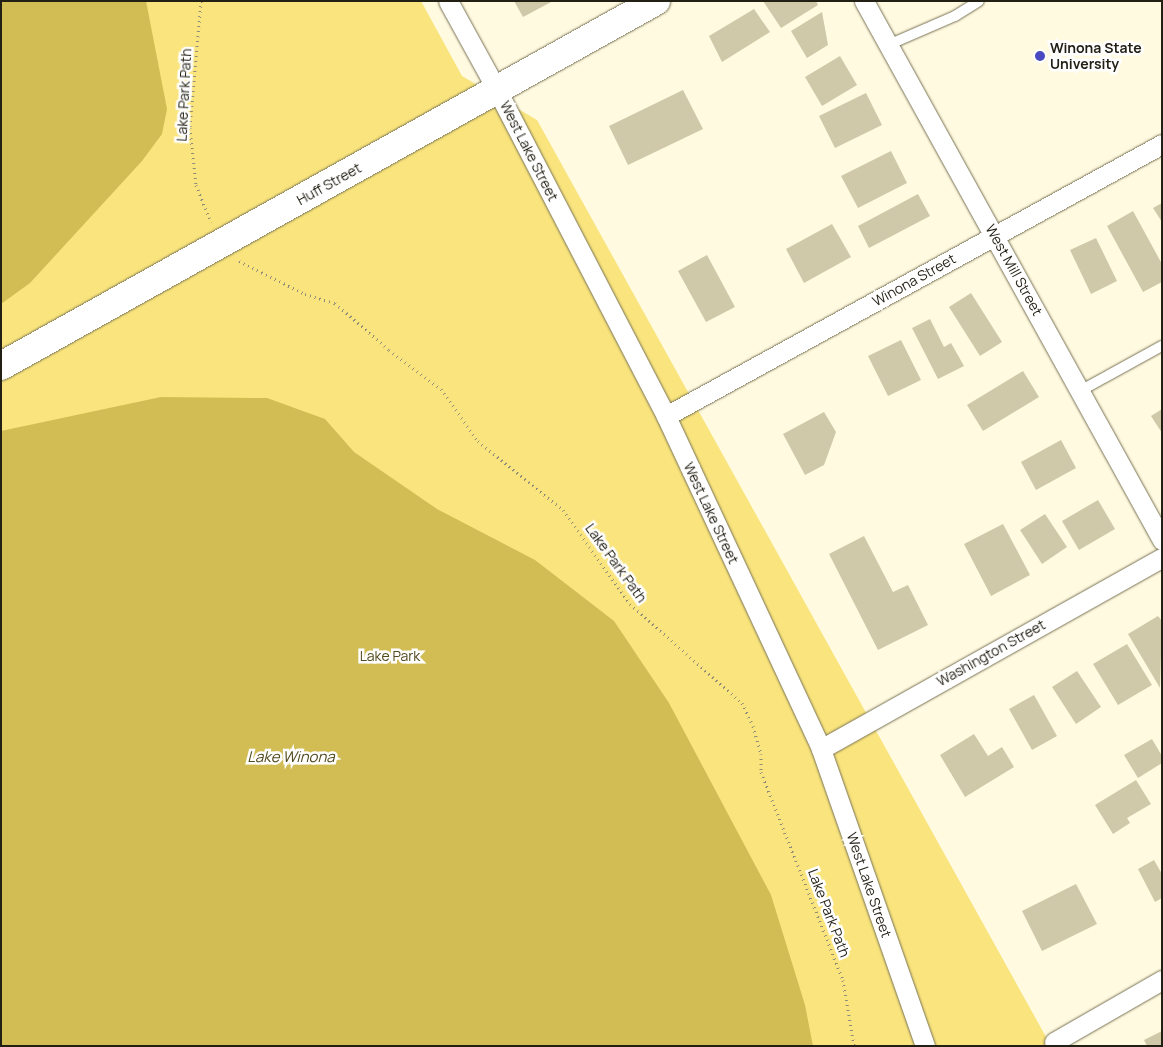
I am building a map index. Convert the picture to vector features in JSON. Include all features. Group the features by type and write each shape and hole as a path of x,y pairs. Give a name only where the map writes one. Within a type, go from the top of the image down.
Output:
{"main road":[{"name":"Huff Street","path":"1,366 230,250 656,1"}],"street":[{"name":"West Lake Street","path":"448,1 498,92 666,416 821,749 925,1046"},
{"name":"West Mill Street","path":"864,1 1162,540"},
{"name":"Winona Street","path":"666,416 1162,144"},
{"name":"Washington Street","path":"821,749 1162,558"},
{"path":"1054,1042 1162,980"}],"lane":[{"path":"888,45 955,16 979,1"},
{"path":"1080,391 1162,346"}],"path":[{"name":"Lake Park Path","path":"201,1 190,128 196,184 211,222 230,250 305,294 335,303 389,350 441,389 478,441 563,510 630,604 742,703 753,726 760,754 761,772 843,980 854,1046"}],"green space":[{"name":"Lake Park","path":"1,1 421,1 462,76 537,120 1051,1046 1,1046"}],"water":[{"path":"1,1 146,1 167,109 162,134 142,161 30,283 1,304"},
{"name":"Lake Winona","path":"161,397 267,398 325,419 354,452 437,509 535,560 614,621 669,703 771,895 805,1005 813,1046 1,1046 1,431"}],"building":[{"path":"514,1 553,1 523,17"},
{"path":"763,1 816,1 818,5 781,28"},
{"path":"754,9 770,32 722,62 709,36"},
{"path":"822,12 828,45 807,58 791,31"},
{"path":"840,56 857,85 822,106 805,77"},
{"path":"683,90 703,129 628,165 609,126"},
{"path":"866,93 882,125 835,148 819,116"},
{"path":"891,151 907,183 858,208 841,176"},
{"path":"918,194 930,216 869,248 858,226"},
{"path":"1162,203 1162,222 1153,208"},
{"path":"1133,211 1162,264 1162,282 1143,292 1107,226"},
{"path":"832,224 851,257 804,283 786,249"},
{"path":"1096,238 1117,281 1091,294 1070,250"},
{"path":"707,255 735,307 706,322 678,271"},
{"path":"971,293 1002,342 980,356 949,307"},
{"path":"930,319 944,347 951,343 964,366 938,379 912,328"},
{"path":"901,340 921,380 888,396 868,356"},
{"path":"1023,371 1039,397 983,431 967,405"},
{"path":"1162,409 1162,433 1151,416"},
{"path":"824,412 836,432 824,465 805,475 783,434"},
{"path":"1061,440 1076,468 1036,490 1021,462"},
{"path":"1098,500 1115,529 1079,550 1062,521"},
{"path":"1045,514 1067,547 1042,564 1020,530"},
{"path":"1003,524 1030,575 991,596 964,544"},
{"path":"864,536 893,592 908,585 928,625 878,650 829,554"},
{"path":"1158,616 1162,621 1160,688 1128,634"},
{"path":"1127,644 1152,685 1118,705 1093,664"},
{"path":"1077,671 1101,707 1076,724 1052,687"},
{"path":"1034,695 1057,736 1032,750 1009,709"},
{"path":"974,734 988,756 1002,747 1014,767 965,797 940,755"},
{"path":"1152,739 1162,756 1162,763 1138,778 1124,755"},
{"path":"1136,780 1151,804 1127,818 1130,823 1113,834 1095,805"},
{"path":"1154,860 1162,874 1162,898 1155,902 1138,869"},
{"path":"1076,884 1097,924 1042,951 1022,911"},
{"path":"1162,1031 1162,1046 1147,1046 1144,1040"}],"place":[{"name":"Winona State University","path":"1040,56"}]}
